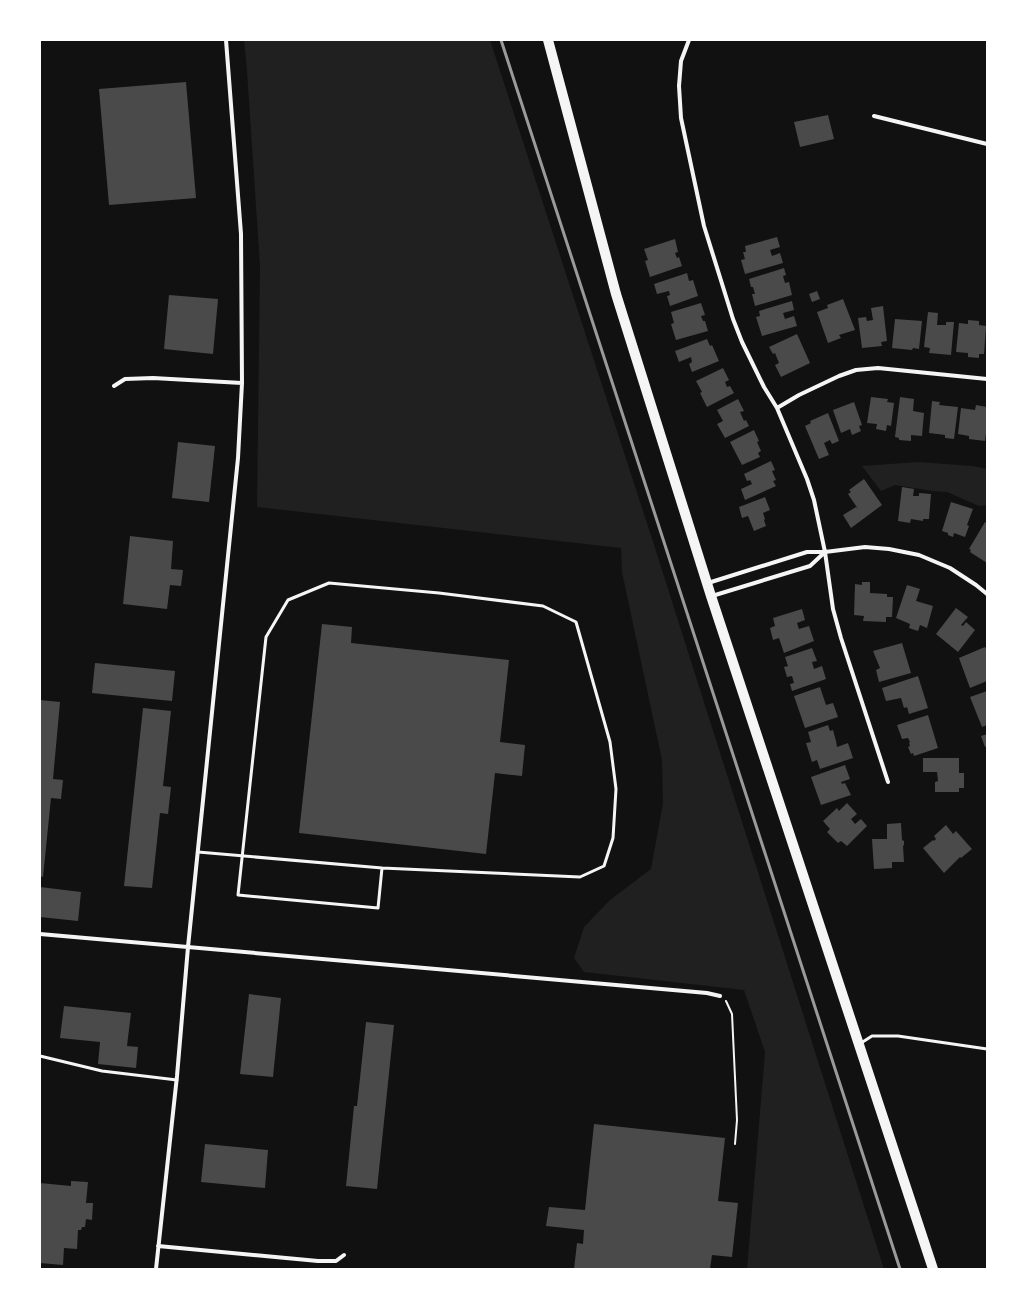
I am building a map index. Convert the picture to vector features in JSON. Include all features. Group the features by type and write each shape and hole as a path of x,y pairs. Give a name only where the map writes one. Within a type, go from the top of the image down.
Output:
{"main road":[{"path":"548,40 616,294 707,583 933,1269"}],"street":[{"path":"156,1269 177,1080 188,947 238,458 242,383 241,234 226,40"},
{"path":"689,40 682,61 679,86 681,118 704,226 733,319 742,342 764,387 777,408 807,479 814,500 825,552 833,609 888,782"},
{"path":"874,116 987,144"},
{"path":"777,408 799,395 838,376 856,370 878,368 987,379"},
{"path":"114,386 125,379 153,378 242,383"},
{"path":"707,583 807,552 825,552 865,547 889,549 919,555 950,568 987,594"},
{"path":"712,596 810,566 825,552"},
{"path":"40,934 608,984 706,993 720,996"},
{"path":"158,1246 318,1261 336,1261 344,1255"}],"lane":[{"path":"198,852 242,857 382,868 580,877 604,866 613,838 616,789 610,742 576,622 543,606 438,593 329,584 288,600 266,636 242,857 238,895 378,908 382,868"},
{"path":"858,1045 872,1036 898,1036 987,1049"},
{"path":"40,1056 102,1071 177,1080"}],"path":[{"path":"720,996 728,1003 732,1014 737,1120 735,1144"}],"shaded area":[{"path":"244,40 490,40 656,551 884,1269 747,1269 765,1052 744,990 584,972 574,958 584,927 610,900 651,869 663,803 662,760 622,572 621,548 257,507 260,266"},
{"path":"918,462 973,466 987,469 987,505 979,506 947,492 895,485 881,491 862,466"}],"building":[{"path":"186,82 196,198 109,205 99,89"},
{"path":"828,115 834,139 800,147 794,122"},
{"path":"777,237 780,247 770,250 772,256 780,253 783,263 745,274 741,260 745,259 743,252 746,252 745,246"},
{"path":"675,239 678,252 675,253 677,258 679,257 682,266 650,277 645,261 648,260 644,249"},
{"path":"784,268 786,275 783,276 785,283 789,282 792,295 755,306 752,294 755,294 749,279"},
{"path":"687,273 689,281 693,280 698,296 670,306 667,296 670,295 669,291 657,294 654,284"},
{"path":"817,291 820,299 812,302 809,294"},
{"path":"169,295 218,299 213,354 164,349"},
{"path":"843,299 855,330 839,335 841,338 828,343 817,312 828,308 827,305"},
{"path":"792,301 794,310 783,313 785,319 794,316 797,326 762,336 756,317 760,316 759,311"},
{"path":"701,303 705,315 701,316 703,321 705,321 708,331 676,340 671,324 674,323 671,312"},
{"path":"883,306 887,341 881,342 882,346 862,348 858,318 866,317 867,321 873,320 871,308"},
{"path":"928,312 938,313 937,325 946,325 946,322 954,322 951,355 929,353 930,348 924,347"},
{"path":"895,319 922,321 919,349 913,348 912,350 892,348"},
{"path":"968,320 979,321 979,325 986,326 984,354 979,354 979,358 968,357 968,353 956,352 959,323 968,324"},
{"path":"797,334 810,363 781,377 775,365 779,363 775,353 773,354 769,347"},
{"path":"707,339 710,346 712,345 719,361 692,372 689,364 692,362 691,357 679,362 675,351"},
{"path":"723,368 729,380 725,382 727,387 730,386 734,393 707,407 700,393 702,392 696,381"},
{"path":"871,397 888,399 887,402 894,403 891,426 887,425 886,431 876,429 877,424 867,423"},
{"path":"900,397 914,399 913,411 924,413 922,436 911,435 911,441 899,440 899,438 895,437"},
{"path":"738,399 744,411 740,412 744,421 746,420 749,426 725,438 717,424 723,421 717,410"},
{"path":"932,401 940,402 939,405 958,407 954,439 945,438 945,435 929,433"},
{"path":"854,402 862,425 859,426 861,431 852,435 850,429 841,433 833,410"},
{"path":"976,405 987,407 985,441 969,439 969,436 958,434 961,408 975,410"},
{"path":"828,413 839,441 832,444 830,440 824,443 829,455 819,459 805,426 811,423 810,421"},
{"path":"754,430 759,441 757,442 761,451 758,453 760,457 742,465 730,442"},
{"path":"178,442 215,446 209,502 172,498"},
{"path":"771,461 775,470 772,471 776,480 773,481 776,486 745,500 741,489 752,484 750,480 747,481 744,474"},
{"path":"864,479 882,505 851,528 843,515 856,507 858,509 848,494 851,492 849,490"},
{"path":"902,487 914,489 913,496 919,496 919,493 931,494 929,519 923,519 923,521 911,519 910,523 898,521"},
{"path":"765,497 770,510 763,513 766,526 754,531 748,516 742,518 739,507"},
{"path":"951,502 973,509 967,525 969,526 965,537 954,533 953,537 942,531"},
{"path":"985,522 987,523 987,563 970,552 971,550 969,549"},
{"path":"130,536 173,541 171,569 183,570 181,586 170,585 167,609 123,604"},
{"path":"862,582 870,582 870,593 887,594 887,597 893,597 892,617 886,617 886,622 863,621 864,616 854,615 855,584 862,585"},
{"path":"907,585 920,589 916,601 933,606 927,628 920,625 918,631 909,628 910,624 896,618"},
{"path":"956,608 968,617 961,625 963,626 966,622 975,630 958,652 936,634"},
{"path":"802,609 805,620 797,623 799,629 809,626 814,641 784,653 779,638 773,640 770,628 775,626 773,618"},
{"path":"322,624 352,627 351,643 509,660 500,742 525,745 522,776 495,773 486,854 299,833"},
{"path":"902,643 911,673 879,682 876,670 880,668 873,651"},
{"path":"985,647 987,651 987,681 970,688 959,658"},
{"path":"812,648 817,661 812,662 814,669 822,666 826,679 792,691 790,684 794,683 792,676 787,677 784,667 788,666 785,657"},
{"path":"95,663 175,671 172,701 92,693"},
{"path":"918,676 928,708 909,714 907,707 904,708 901,698 886,701 882,688"},
{"path":"820,687 826,705 833,703 838,717 805,728 794,696"},
{"path":"987,691 987,725 982,727 970,697"},
{"path":"40,700 60,702 53,779 63,780 61,799 51,798 43,877 40,876"},
{"path":"143,708 171,711 163,786 171,787 168,814 160,813 152,888 124,886"},
{"path":"928,715 938,748 914,756 913,753 911,754 908,747 910,746 910,742 908,738 902,739 897,725"},
{"path":"828,725 830,731 833,730 837,747 848,743 853,758 820,769 817,760 812,762 806,743 811,742 808,732"},
{"path":"987,734 987,746 985,747 981,736"},
{"path":"923,758 959,758 959,773 964,773 964,788 959,788 959,792 935,792 935,782 938,781 937,772 923,772"},
{"path":"845,765 850,779 841,782 842,784 845,783 851,795 821,805 811,777"},
{"path":"847,803 857,814 851,819 855,824 861,819 867,826 847,846 841,841 838,843 827,832 830,829 823,821 837,808 839,811"},
{"path":"901,823 902,840 904,841 904,862 892,862 892,868 874,869 872,839 887,839 887,824"},
{"path":"946,825 953,834 956,831 972,849 961,858 960,857 944,873 923,848 936,839 934,836"},
{"path":"40,887 81,892 78,921 40,917"},
{"path":"249,994 281,998 273,1077 240,1074"},
{"path":"64,1006 131,1013 127,1046 138,1047 136,1068 98,1064 100,1042 60,1038"},
{"path":"366,1022 394,1025 377,1189 346,1186 354,1106 357,1106"},
{"path":"594,1124 725,1138 718,1201 738,1203 732,1257 712,1255 710,1269 574,1269 577,1243 583,1244 584,1230 546,1226 549,1207 585,1210"},
{"path":"205,1144 268,1150 265,1188 201,1182"},
{"path":"71,1181 88,1182 86,1203 93,1203 92,1220 86,1219 85,1227 78,1230 77,1249 64,1248 63,1265 40,1263 40,1183 71,1186"}],"railway":[{"path":"501,40 900,1269"}]}
